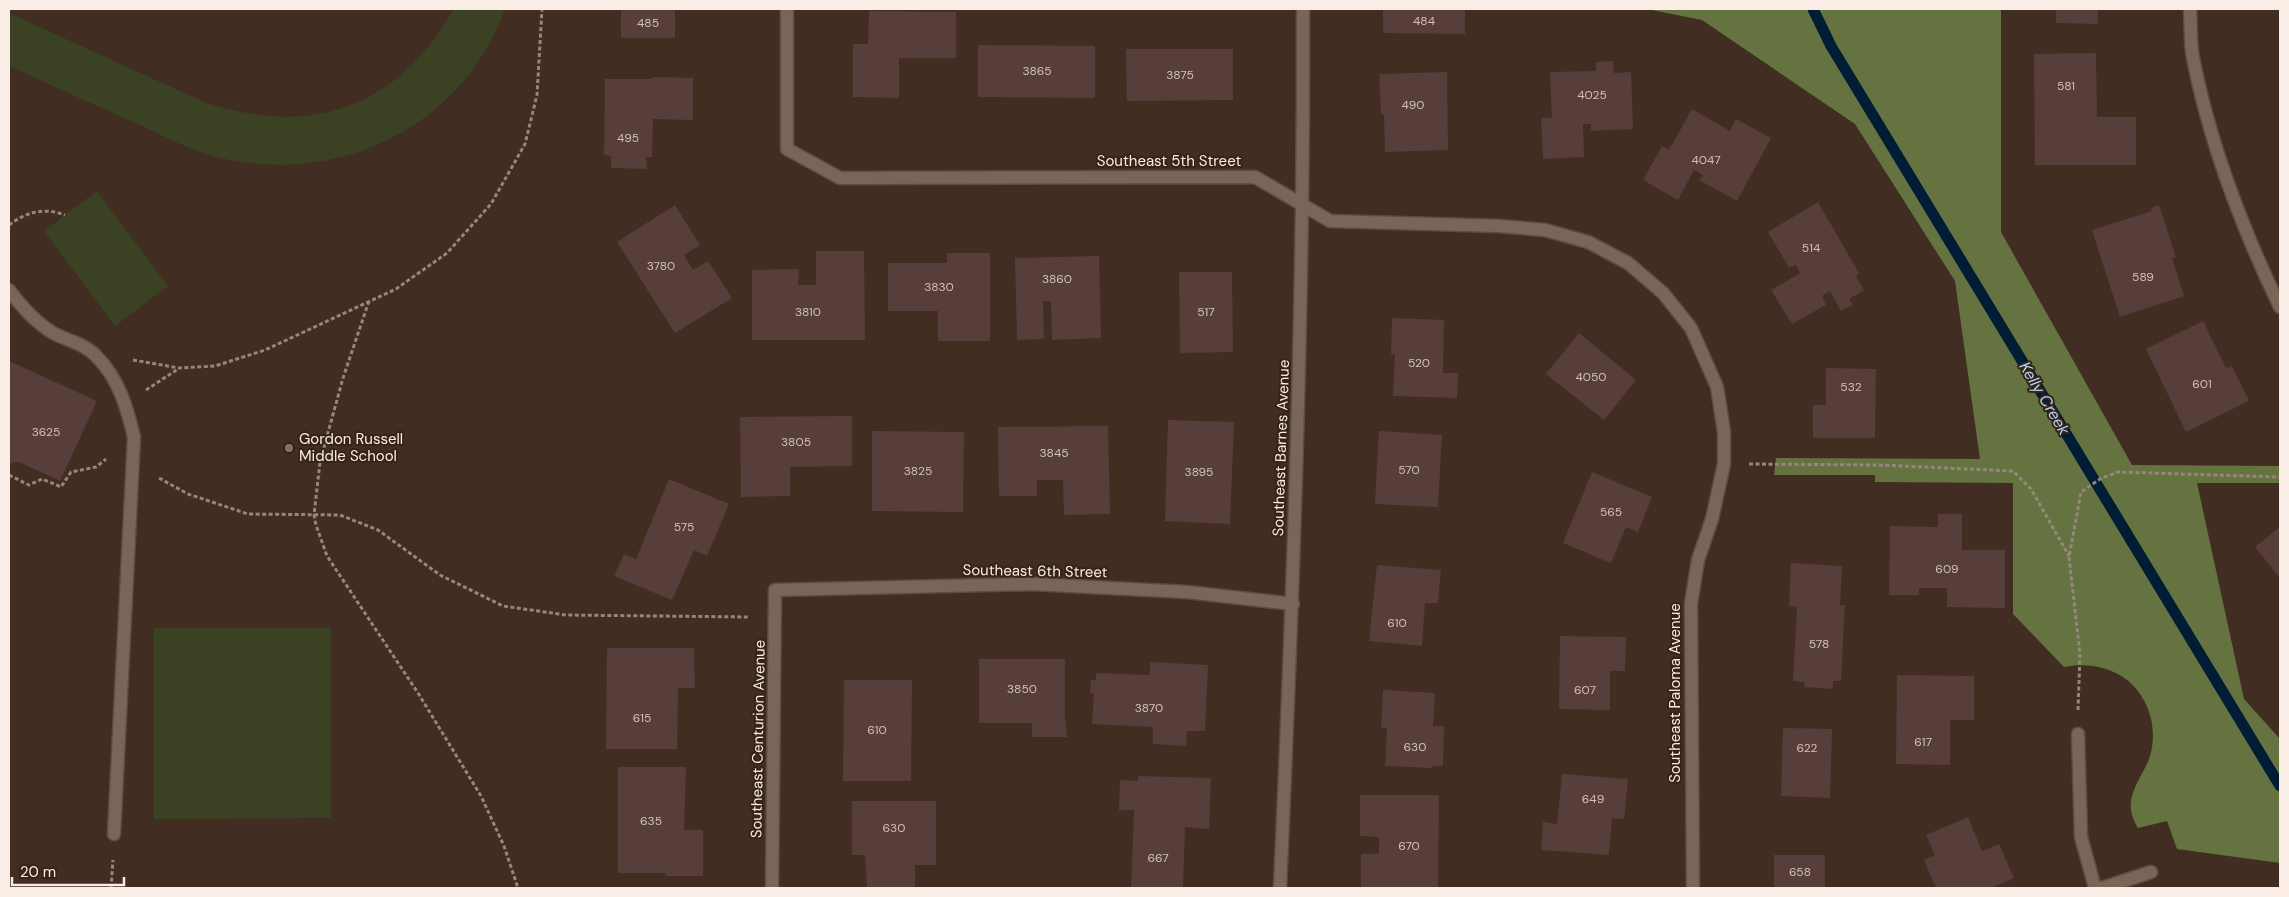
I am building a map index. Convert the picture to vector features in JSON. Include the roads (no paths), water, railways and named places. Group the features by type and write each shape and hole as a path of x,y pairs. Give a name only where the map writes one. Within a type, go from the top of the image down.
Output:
{"street":[{"name":"Southeast 5th Street","path":"787,9 787,149 840,178 1255,177 1330,221 1499,226 1545,230 1588,242 1628,263 1663,293 1691,328"},
{"name":"Southeast Barnes Avenue","path":"1280,888 1293,604 1304,206 1304,9"},
{"path":"2190,9 2193,57 2218,156 2255,255 2280,307"},
{"path":"9,290 23,309 53,333 78,343 97,356 118,384 134,437 114,834"},
{"name":"Southeast Paloma Avenue","path":"1691,328 1717,387 1724,432 1724,464 1712,519 1698,560 1691,604 1693,888"},
{"name":"Southeast 6th Street","path":"775,590 1032,584 1187,592 1293,604"},
{"name":"Southeast Centurion Avenue","path":"772,888 775,590"},
{"path":"2078,734 2081,837 2095,888"},
{"path":"2102,888 2151,872"}],"waterway":[{"name":"Kelly Creek","path":"1813,9 1831,46 2280,786"}],"place":[{"name":"Gordon Russell Middle School","path":"289,448"}]}
